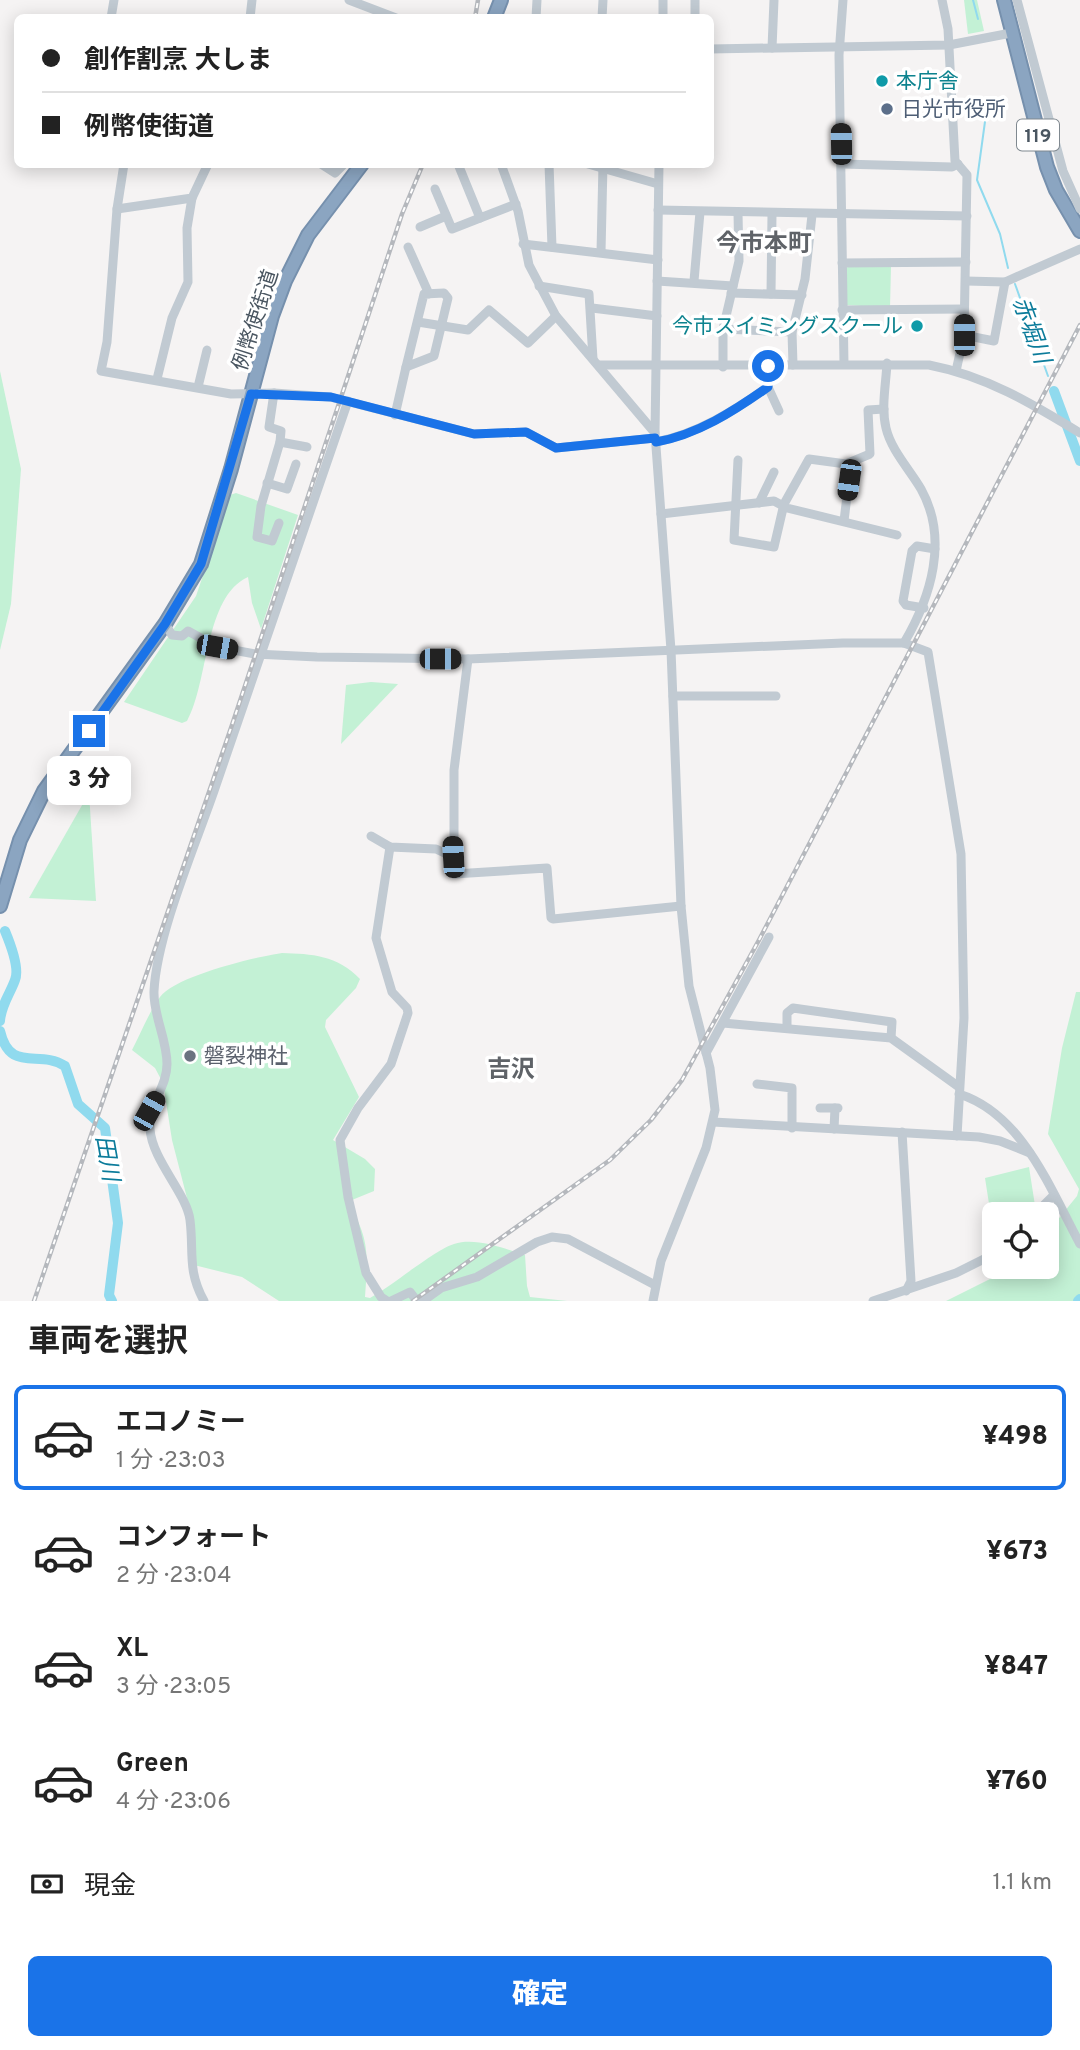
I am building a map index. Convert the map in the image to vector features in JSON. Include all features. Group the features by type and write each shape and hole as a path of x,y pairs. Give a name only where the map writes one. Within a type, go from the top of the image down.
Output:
{"highway":[{"name":"119","path":"1004,0 1047,167 1062,203 1080,231"},
{"name":"例幣使街道","path":"0,906 20,840 44,791 165,624 201,564 285,281 308,236 359,168"}],"street":[{"path":"349,0 364,2 388,14"},
{"path":"772,48 774,0"},
{"path":"843,0 839,48 844,364"},
{"path":"942,0 949,45 954,160 967,173 964,335 956,371"},
{"path":"1017,0 1063,171 1080,209"},
{"path":"714,49 949,45 1011,33"},
{"path":"842,164 952,167 958,164"},
{"path":"123,168 117,209 115,264 107,342 101,371 231,394 274,393 331,397 474,434 526,432 556,448 655,438 725,417 736,406 768,387"},
{"path":"157,379 172,318 188,282 187,228 192,198 206,168"},
{"path":"460,168 480,218"},
{"path":"502,168 516,204 523,244 539,286 556,316 655,438"},
{"path":"549,168 552,247"},
{"path":"601,252 603,168"},
{"path":"606,168 658,184"},
{"path":"653,1301 670,1234 706,1148 713,1122 715,1097 688,986 681,906 671,650 655,438 659,168"},
{"path":"435,189 452,229 516,204"},
{"path":"117,209 192,198"},
{"path":"658,210 967,216"},
{"path":"694,281 700,212"},
{"path":"723,367 723,329 739,261 738,213"},
{"path":"771,293 772,214"},
{"path":"793,365 792,332 802,295 812,215"},
{"path":"420,227 446,216"},
{"path":"523,244 658,260"},
{"path":"408,247 429,294"},
{"path":"966,281 1005,282 1080,249"},
{"path":"842,263 966,262"},
{"path":"657,281 694,281 732,290 802,295"},
{"path":"964,335 994,341 1005,282"},
{"path":"539,286 589,294 596,362"},
{"path":"395,415 424,294 444,293 448,298 434,356 407,367"},
{"path":"592,308 657,316"},
{"path":"842,310 964,309"},
{"path":"418,322 468,330 489,310 528,342 556,316"},
{"path":"723,329 792,332"},
{"path":"198,387 208,350"},
{"path":"596,362 723,367 919,364 956,371 1012,392 1080,433"},
{"path":"887,363 884,409 888,434 929,506 934,524 934,549 924,608 904,643"},
{"path":"768,366 768,387 779,411"},
{"path":"274,393 269,427 281,431 280,442 267,483 257,537 272,541 279,523"},
{"path":"204,1301 190,1265 194,1254 187,1210 154,1148 150,1132 149,1111 165,1080 167,1064 154,992 167,929 348,401"},
{"path":"738,460 738,505 734,540 774,547 784,504 809,459 846,464 870,454 867,410 884,409"},
{"path":"280,442 307,447"},
{"path":"267,483 287,489 296,464"},
{"path":"844,521 849,480 846,464"},
{"path":"759,503 774,472"},
{"path":"661,514 759,503 784,504 787,508 897,535"},
{"path":"924,608 906,605 903,601 912,551 918,546 934,549"},
{"path":"165,624 172,635 182,636 188,631 217,647 262,654 468,659 904,643 928,652 959,838 964,1018 957,1136"},
{"path":"468,659 454,770 454,874 547,868 551,918 554,919 681,906"},
{"path":"673,696 776,696"},
{"path":"371,836 390,847 436,849 453,857"},
{"path":"390,847 376,938 392,992 407,1008 408,1013 391,1064 358,1108 340,1140 348,1197 366,1273 381,1297 389,1301 410,1292 417,1301"},
{"path":"706,1053 769,937"},
{"path":"787,1028 787,1013 793,1008 891,1022 891,1038"},
{"path":"831,1032 833,1013"},
{"path":"723,1023 891,1038 959,1091 999,1117 1030,1153 1080,1244"},
{"path":"757,1084 792,1088 792,1128"},
{"path":"820,1108 837,1108 834,1129"},
{"path":"713,1122 991,1139 1030,1153"},
{"path":"902,1132 911,1281 906,1291"},
{"path":"1047,1202 1053,1196"},
{"path":"423,1301 441,1288 477,1277 537,1242 552,1237 568,1239 655,1285"},
{"path":"873,1301 982,1262"}],"green space":[{"path":"964,0 977,0 984,31 968,34"},
{"path":"891,266 890,308 847,305 846,268"},
{"path":"0,371 21,469 11,604 0,650"},
{"path":"236,493 298,515 261,629 252,603 248,577 234,587 223,602 215,621 200,685 187,721 182,723 124,702 196,596 211,552 221,498"},
{"path":"371,682 398,684 341,744 346,685"},
{"path":"89,793 96,901 29,898"},
{"path":"282,953 314,955 333,960 360,979 356,988 326,1020 325,1027 359,1097 333,1140 365,1159 375,1169 374,1191 347,1202 360,1226 366,1247 365,1297 370,1298 446,1247 472,1242 525,1255 530,1297 567,1301 279,1301 242,1277 194,1265 195,1229 172,1140 163,1083 155,1068 132,1050 156,1003 169,989 217,969"},
{"path":"1076,992 1080,992 1080,1301 946,1301 990,1279 1059,1279 1059,1218 1077,1196 1079,1189 1048,1134 1062,1048"},
{"path":"1029,1167 1034,1202 989,1202 985,1178"}],"waterway":[{"name":"赤堀川","path":"973,0 978,19"},
{"name":"赤堀川","path":"987,107 977,180 1000,234 1008,268"},
{"name":"赤堀川","path":"1015,284 1048,376"},
{"name":"赤堀川","path":"1054,391 1080,461"},
{"name":"田川","path":"0,1021 16,975 14,956 5,931"},
{"name":"田川","path":"0,1031 5,1044 18,1056 55,1061 65,1066 78,1104 105,1128 118,1223 109,1295 112,1301"}],"railway":[{"path":"476,14 478,0"},
{"path":"34,1301 232,725 402,214 421,168"},
{"path":"413,1301 610,1160 651,1120 682,1080 759,940 1080,325"}],"place":[{"name":"本庁舎","path":"882,81"},
{"name":"日光市役所","path":"887,109"},
{"name":"今市スイミングスクール","path":"917,326"},
{"name":"磐裂神社","path":"190,1056"}],"district":[{"name":"今市本町","path":"764,243"},
{"name":"吉沢","path":"511,1069"}],"route":[{"path":"89,731 165,624 201,564 251,394 331,397 474,434 526,432 556,448 655,438 656,442 663,441 706,425 725,417 736,406 768,387 768,366"}]}
